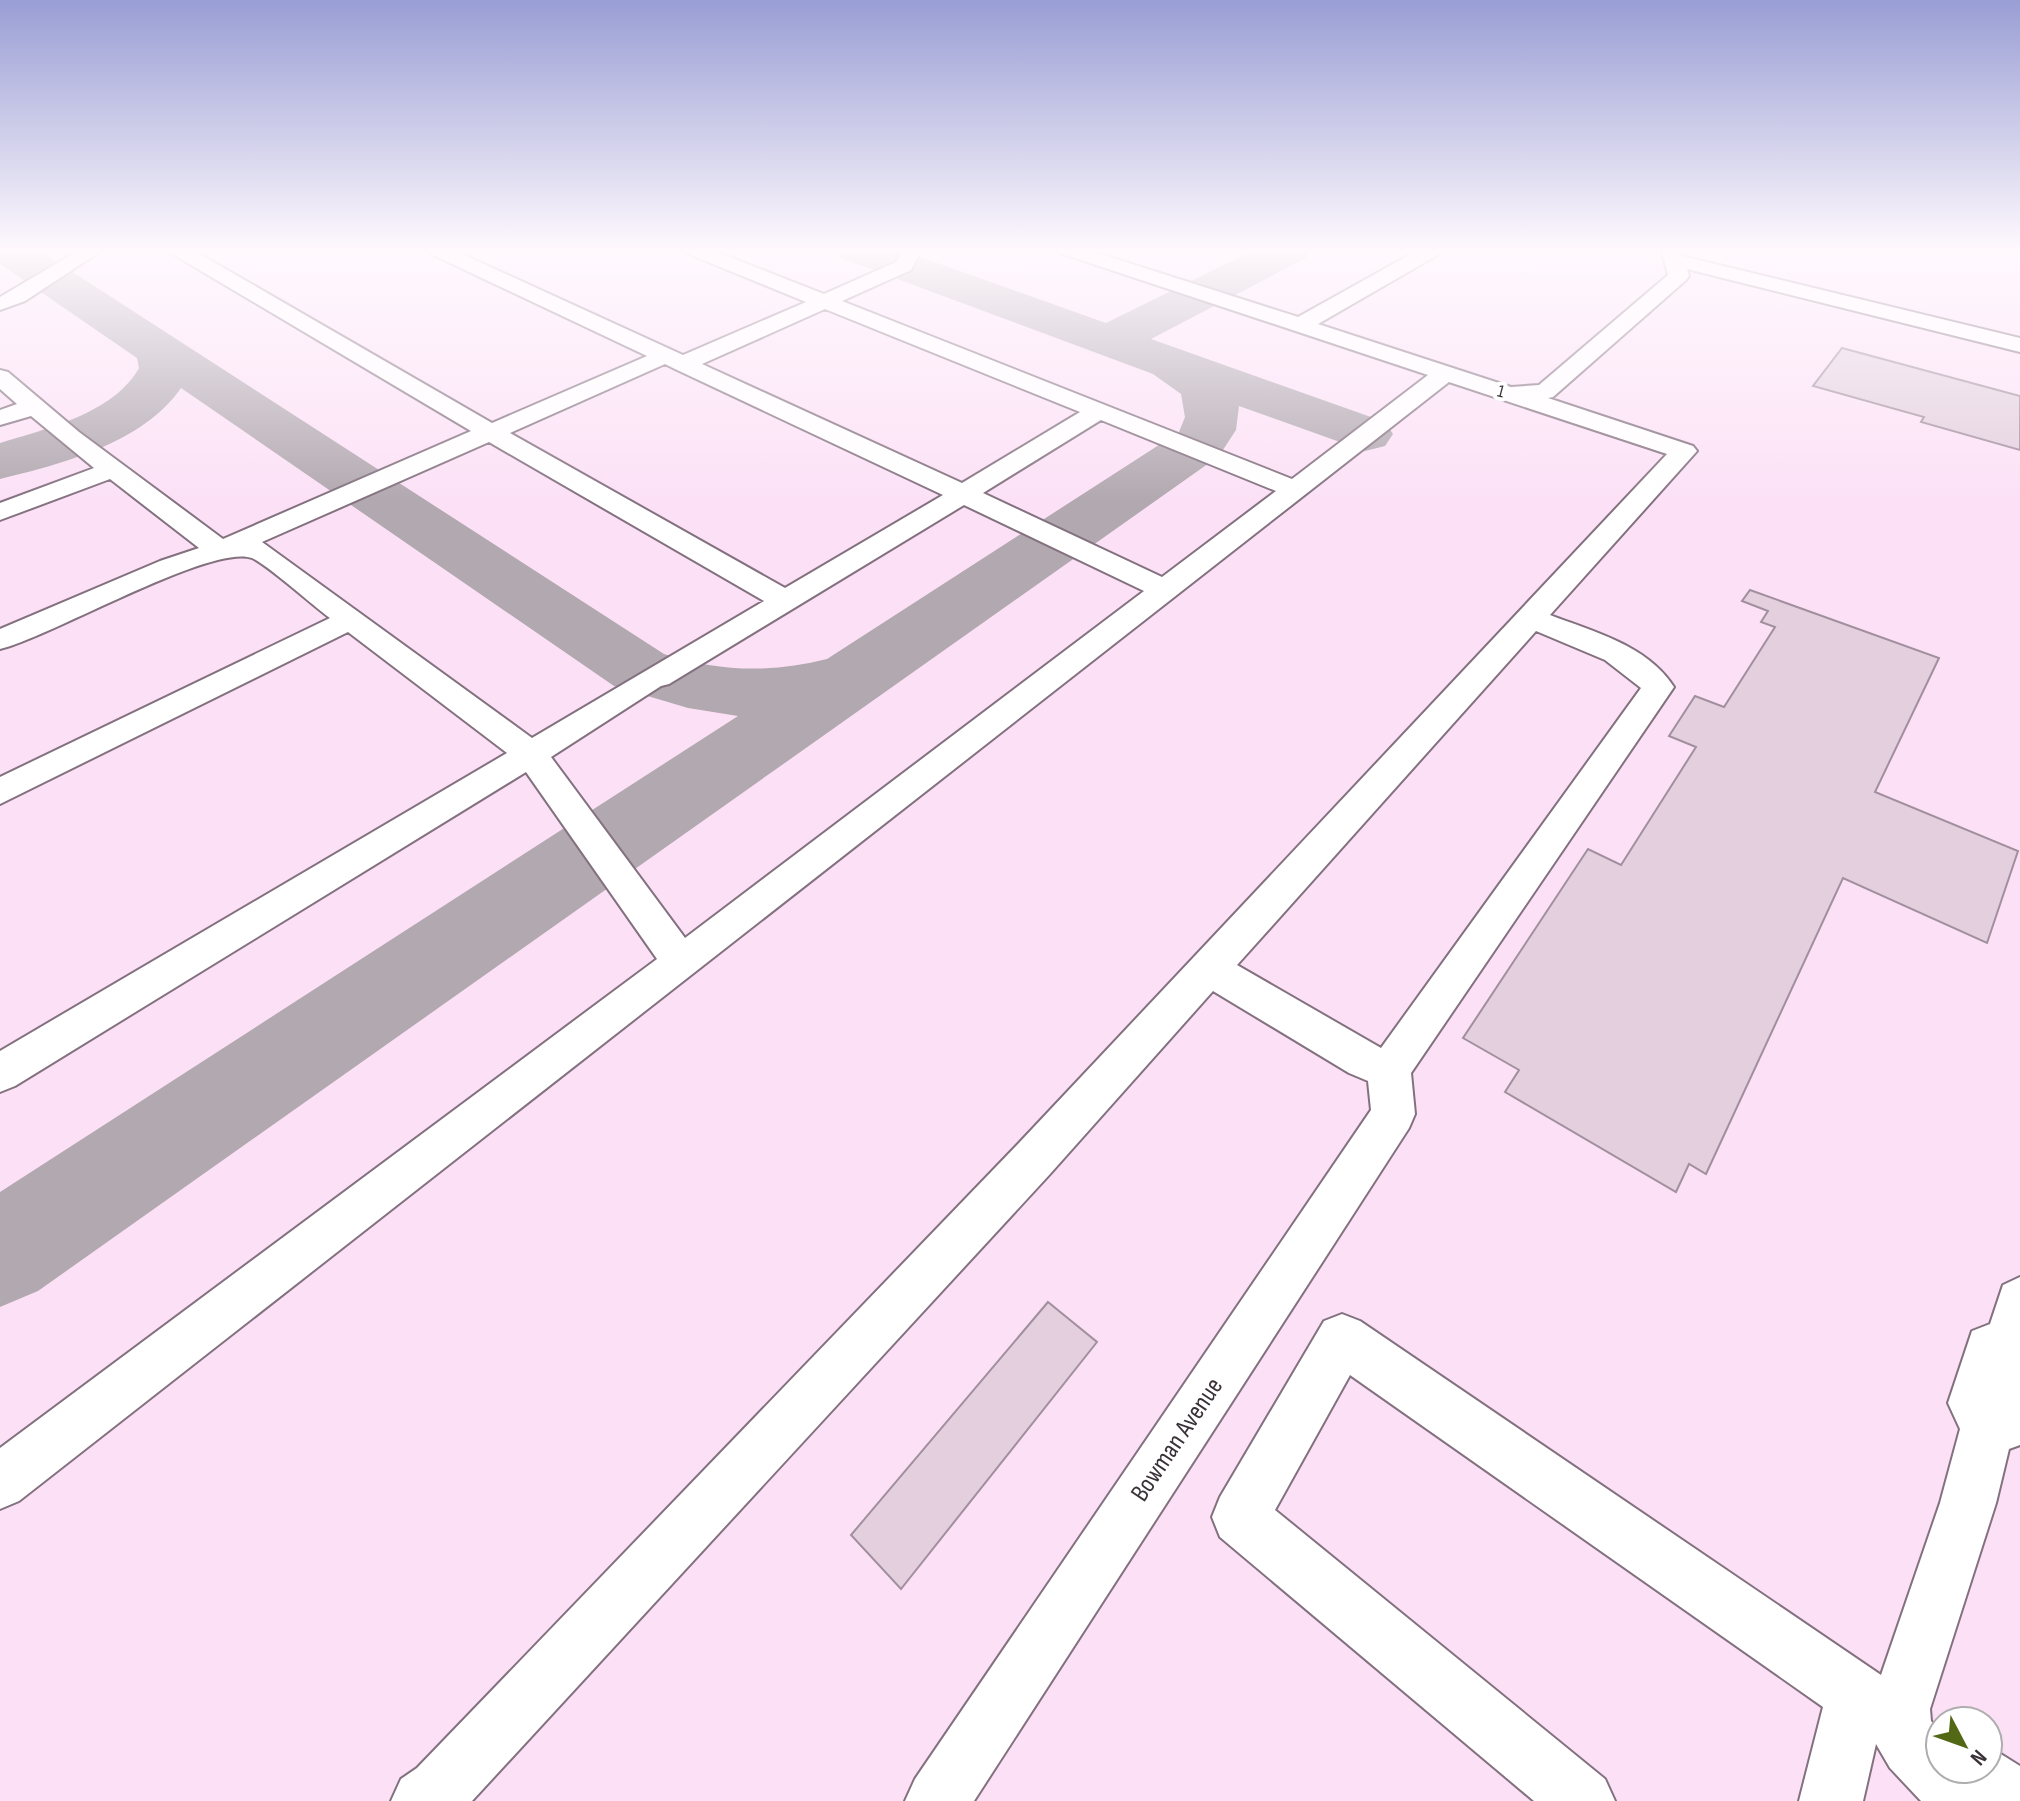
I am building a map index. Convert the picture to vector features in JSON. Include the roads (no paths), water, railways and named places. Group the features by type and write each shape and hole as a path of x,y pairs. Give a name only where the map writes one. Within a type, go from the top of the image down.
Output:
{"lane":[{"path":"323,333 784,600"},
{"path":"616,333 1166,590"},
{"path":"0,640 170,567 220,550 492,431 743,333"},
{"path":"902,333 1295,489"},
{"name":"1","path":"1324,333 1511,394 1545,392 1603,333"},
{"path":"1971,333 2020,345"},
{"path":"0,1482 681,963 1446,373"},
{"path":"0,377 70,437 220,550 257,549 531,754 681,963"},
{"path":"423,1801 450,1779 1209,969 1684,451 1511,394"},
{"path":"0,418 35,406"},
{"path":"0,1073 1099,411"},
{"path":"0,512 114,469"},
{"path":"1209,969 1364,1060 1389,1070 1658,687 1645,671 1626,657 1530,618"},
{"path":"0,792 349,620"},
{"name":"Bowman Avenue","path":"937,1801 1393,1114 1389,1070"},
{"path":"1583,1801 1240,1517 1342,1339 1878,1708 1948,1787 1973,1771 2015,1801"},
{"path":"1878,1708 1900,1709 1968,1503 1988,1425 2006,1424 2017,1349"},
{"path":"1831,1801 1878,1708"}]}
